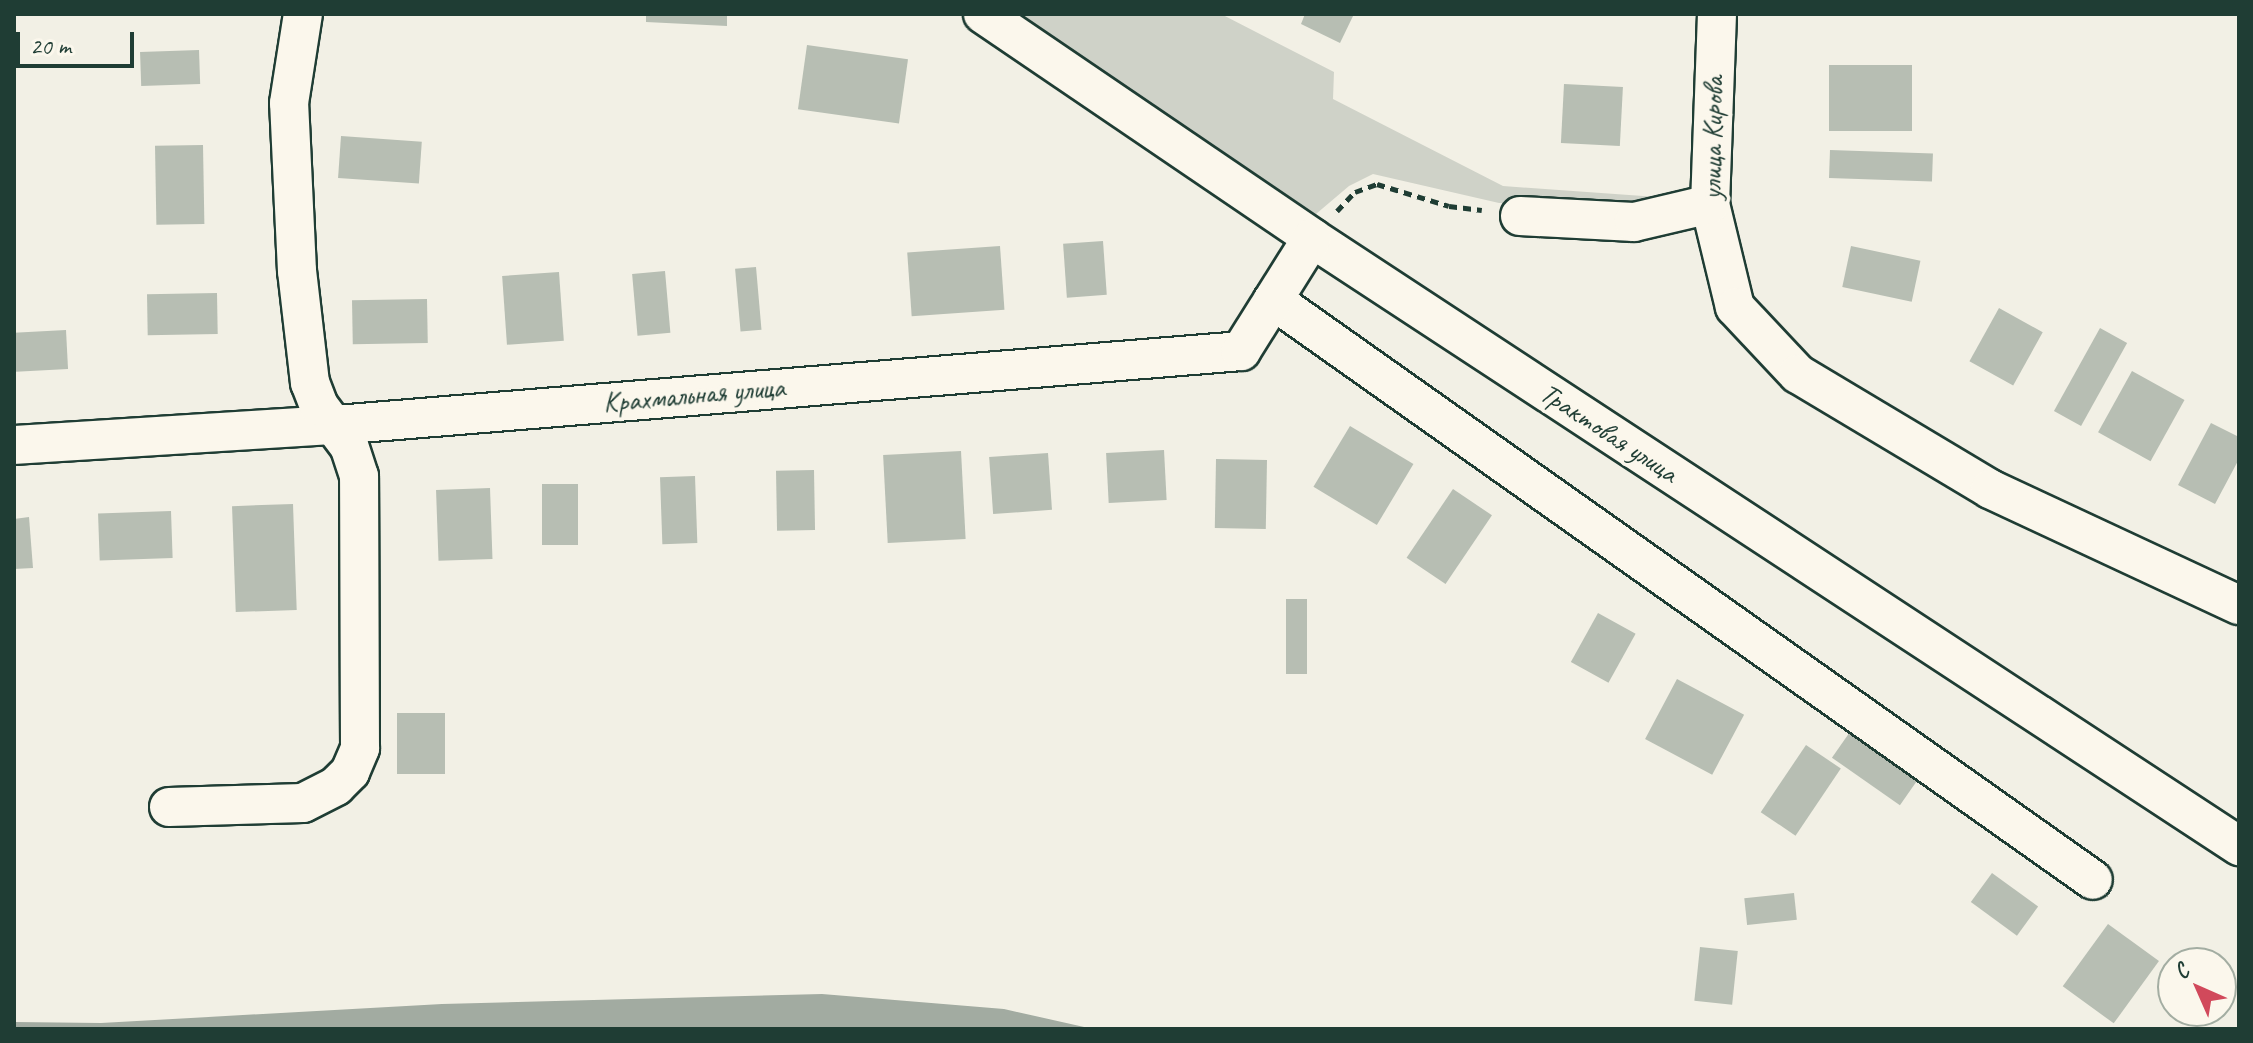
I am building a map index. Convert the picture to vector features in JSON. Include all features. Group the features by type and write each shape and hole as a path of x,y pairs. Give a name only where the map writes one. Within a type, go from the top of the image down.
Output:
{"street":[{"path":"169,807 303,803 336,786 350,772 360,748 359,476 349,446 319,406 310,383 297,271 289,103 303,14"},
{"name":"Трактовая улица","path":"983,14 1312,238 2239,846"},
{"name":"улица Кирова","path":"1717,14 1710,204 1735,307 1798,374 1990,489 2239,605"},
{"path":"1520,216 1634,222 1710,204"},
{"name":"Крахмальная улица","path":"14,445 336,425 1241,351 1312,238"},
{"path":"1273,300 2093,880"}],"path":[{"path":"1312,238 1355,192 1377,184 1449,206"}],"shaded area":[{"path":"1013,14 1221,14 1334,72 1333,99 1503,186 1657,197 1635,210 1499,203 1373,174 1349,186 1316,214"},
{"path":"822,994 1004,1009 1093,1029 14,1029 14,1022 101,1023 442,1004"}],"building":[{"path":"646,14 727,14 727,26 646,22"},
{"path":"1305,14 1354,14 1340,43 1301,24"},
{"path":"807,45 908,59 899,124 798,109"},
{"path":"199,50 200,84 141,86 140,52"},
{"path":"1829,65 1912,65 1912,131 1829,131"},
{"path":"1564,84 1623,87 1620,146 1561,143"},
{"path":"341,136 422,142 419,184 338,178"},
{"path":"203,145 204,224 156,225 155,146"},
{"path":"1830,150 1933,154 1932,182 1829,178"},
{"path":"1103,241 1107,295 1067,298 1063,244"},
{"path":"1000,246 1004,310 912,316 907,252"},
{"path":"1851,246 1920,261 1912,302 1842,287"},
{"path":"756,267 761,330 741,332 735,269"},
{"path":"665,271 670,333 638,336 632,274"},
{"path":"559,272 564,341 507,345 502,276"},
{"path":"217,293 218,334 148,335 147,294"},
{"path":"427,299 428,343 353,344 352,300"},
{"path":"1999,308 2043,332 2013,386 1969,361"},
{"path":"2100,328 2127,343 2081,426 2054,411"},
{"path":"66,330 68,369 16,372 14,333"},
{"path":"2132,371 2184,400 2151,461 2098,432"},
{"path":"2211,423 2239,437 2239,459 2215,504 2178,485"},
{"path":"1350,426 1413,464 1377,525 1313,487"},
{"path":"1164,450 1167,500 1109,503 1106,453"},
{"path":"961,451 966,539 888,543 883,455"},
{"path":"1048,453 1052,510 993,514 989,457"},
{"path":"1216,459 1267,460 1266,529 1215,528"},
{"path":"814,470 815,530 777,531 776,471"},
{"path":"695,476 697,543 662,544 660,477"},
{"path":"542,484 578,484 578,545 542,545"},
{"path":"490,488 492,559 439,561 436,490"},
{"path":"1453,489 1492,515 1446,584 1407,558"},
{"path":"293,504 297,610 236,612 232,506"},
{"path":"171,511 173,558 100,561 98,514"},
{"path":"29,517 33,568 14,569 14,519"},
{"path":"1286,599 1307,599 1307,674 1286,674"},
{"path":"1598,613 1636,634 1608,683 1571,662"},
{"path":"1677,679 1744,715 1712,775 1645,739"},
{"path":"397,713 445,713 445,774 397,774"},
{"path":"1852,729 1920,777 1900,805 1832,758"},
{"path":"1806,745 1841,768 1796,836 1761,812"},
{"path":"1992,873 2038,907 2017,936 1971,902"},
{"path":"1794,893 1797,920 1747,925 1744,898"},
{"path":"2108,924 2157,960 2114,1023 2063,986"},
{"path":"1700,947 1738,951 1732,1005 1694,1001"}]}
